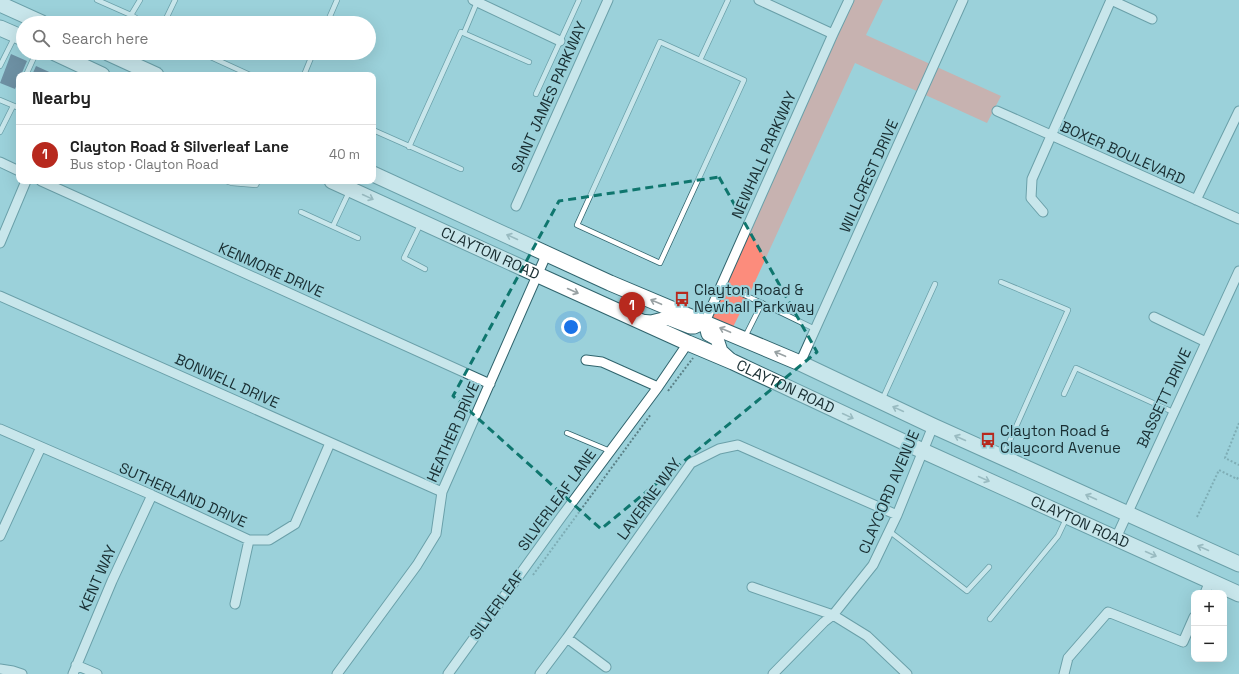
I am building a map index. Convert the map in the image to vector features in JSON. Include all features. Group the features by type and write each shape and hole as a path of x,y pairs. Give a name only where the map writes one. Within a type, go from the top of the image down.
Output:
{"main road":[{"path":"0,4 27,16"},
{"path":"0,28 16,36"},
{"path":"70,60 96,72"},
{"path":"123,60 149,72"},
{"name":"CLAYTON ROAD","path":"376,175 610,283 800,363 933,426 1239,564"},
{"name":"CLAYTON ROAD","path":"339,184 639,321 691,350 733,362 923,451 1116,538 1208,587 1239,594"},
{"path":"639,321 651,322 667,318 690,327 694,327 705,322 708,334 717,339 721,351 733,362"}],"street":[{"name":"SAINT JAMES PARKWAY","path":"516,206 608,0"},
{"path":"759,0 832,34"},
{"name":"NEWHALL PARKWAY","path":"705,322 832,34 849,0"},
{"name":"WILLCREST DRIVE","path":"800,363 963,0"},
{"path":"1043,212 1032,198 1032,179 1111,0 1152,19"},
{"path":"475,1 560,41"},
{"name":"BOXER BOULEVARD","path":"997,111 1050,136 1239,219"},
{"path":"1196,200 1239,111"},
{"path":"0,162 16,170"},
{"path":"0,243 25,184"},
{"name":"KENMORE DRIVE","path":"48,184 490,384"},
{"name":"HEATHER DRIVE","path":"337,674 417,564 436,534 442,492 547,253"},
{"name":"BASSETT DRIVE","path":"1116,538 1239,271"},
{"name":"BONWELL DRIVE","path":"0,296 442,492"},
{"path":"1154,317 1206,342"},
{"name":"SILVERLEAF LANE","path":"448,674 658,387 691,350"},
{"path":"586,360 602,362 658,387"},
{"name":"CLAYCORD AVENUE","path":"773,674 833,614 873,565 897,515 933,426"},
{"name":"SUTHERLAND DRIVE","path":"0,429 152,495 250,540 269,540 295,524 330,443"},
{"name":"LAVERNE WAY","path":"540,674 691,463 719,449 738,445 897,515"},
{"path":"0,536 40,447"},
{"name":"KENT WAY","path":"73,674 112,581 152,495"},
{"path":"235,604 250,540"},
{"path":"752,587 833,614 867,636 907,674"},
{"path":"1064,674 1068,658 1108,612 1183,642 1191,624"},
{"path":"567,638 606,667"},
{"path":"76,665 97,674"},
{"path":"0,669 22,674"}],"lane":[{"path":"97,0 134,16"},
{"path":"131,14 140,0"},
{"path":"167,16 175,0"},
{"path":"330,16 337,0"},
{"path":"536,94 579,0"},
{"path":"700,60 728,0"},
{"path":"464,33 475,1"},
{"path":"410,147 461,32 529,62"},
{"path":"0,66 16,42"},
{"path":"660,42 700,60 744,80 660,264 577,225 660,42"},
{"path":"27,72 33,60"},
{"path":"217,60 243,72"},
{"path":"305,72 311,60"},
{"path":"0,100 16,107"},
{"path":"0,132 13,106"},
{"path":"376,131 461,169"},
{"path":"240,184 256,186 257,184"},
{"path":"333,226 350,189"},
{"path":"301,212 358,238"},
{"path":"422,222 404,258 425,269"},
{"path":"1000,282 1068,310 1002,457"},
{"path":"722,284 815,329"},
{"path":"881,402 935,284"},
{"path":"744,339 762,303"},
{"path":"1064,394 1076,368 1173,412"},
{"path":"567,433 610,452"},
{"path":"990,619 1058,536 1067,516"},
{"path":"889,531 967,591 989,567"}],"path":[{"path":"666,394 691,350"},
{"name":"SILVERLEAF","path":"530,579 652,414"},
{"path":"1239,422 1225,458 1239,464"},
{"path":"1198,517 1219,470 1237,479 1239,476"}],"highlighted area":[{"path":"719,177 817,352 601,529 453,396 559,201"}],"shaded area":[{"path":"849,0 883,0 866,35 1001,96 987,123 855,63 748,297 730,333 705,322"}],"building":[{"path":"11,54 16,56 16,60 27,61 22,72 16,72 15,89 0,83"},
{"path":"36,66 49,72 33,72"}],"place":[{"name":"Clayton Road & Newhall Parkway","path":"682,299"},
{"name":"Clayton Road & Silverleaf Lane","path":"632,325"},
{"name":"Clayton Road & Claycord Avenue","path":"988,440"}]}
